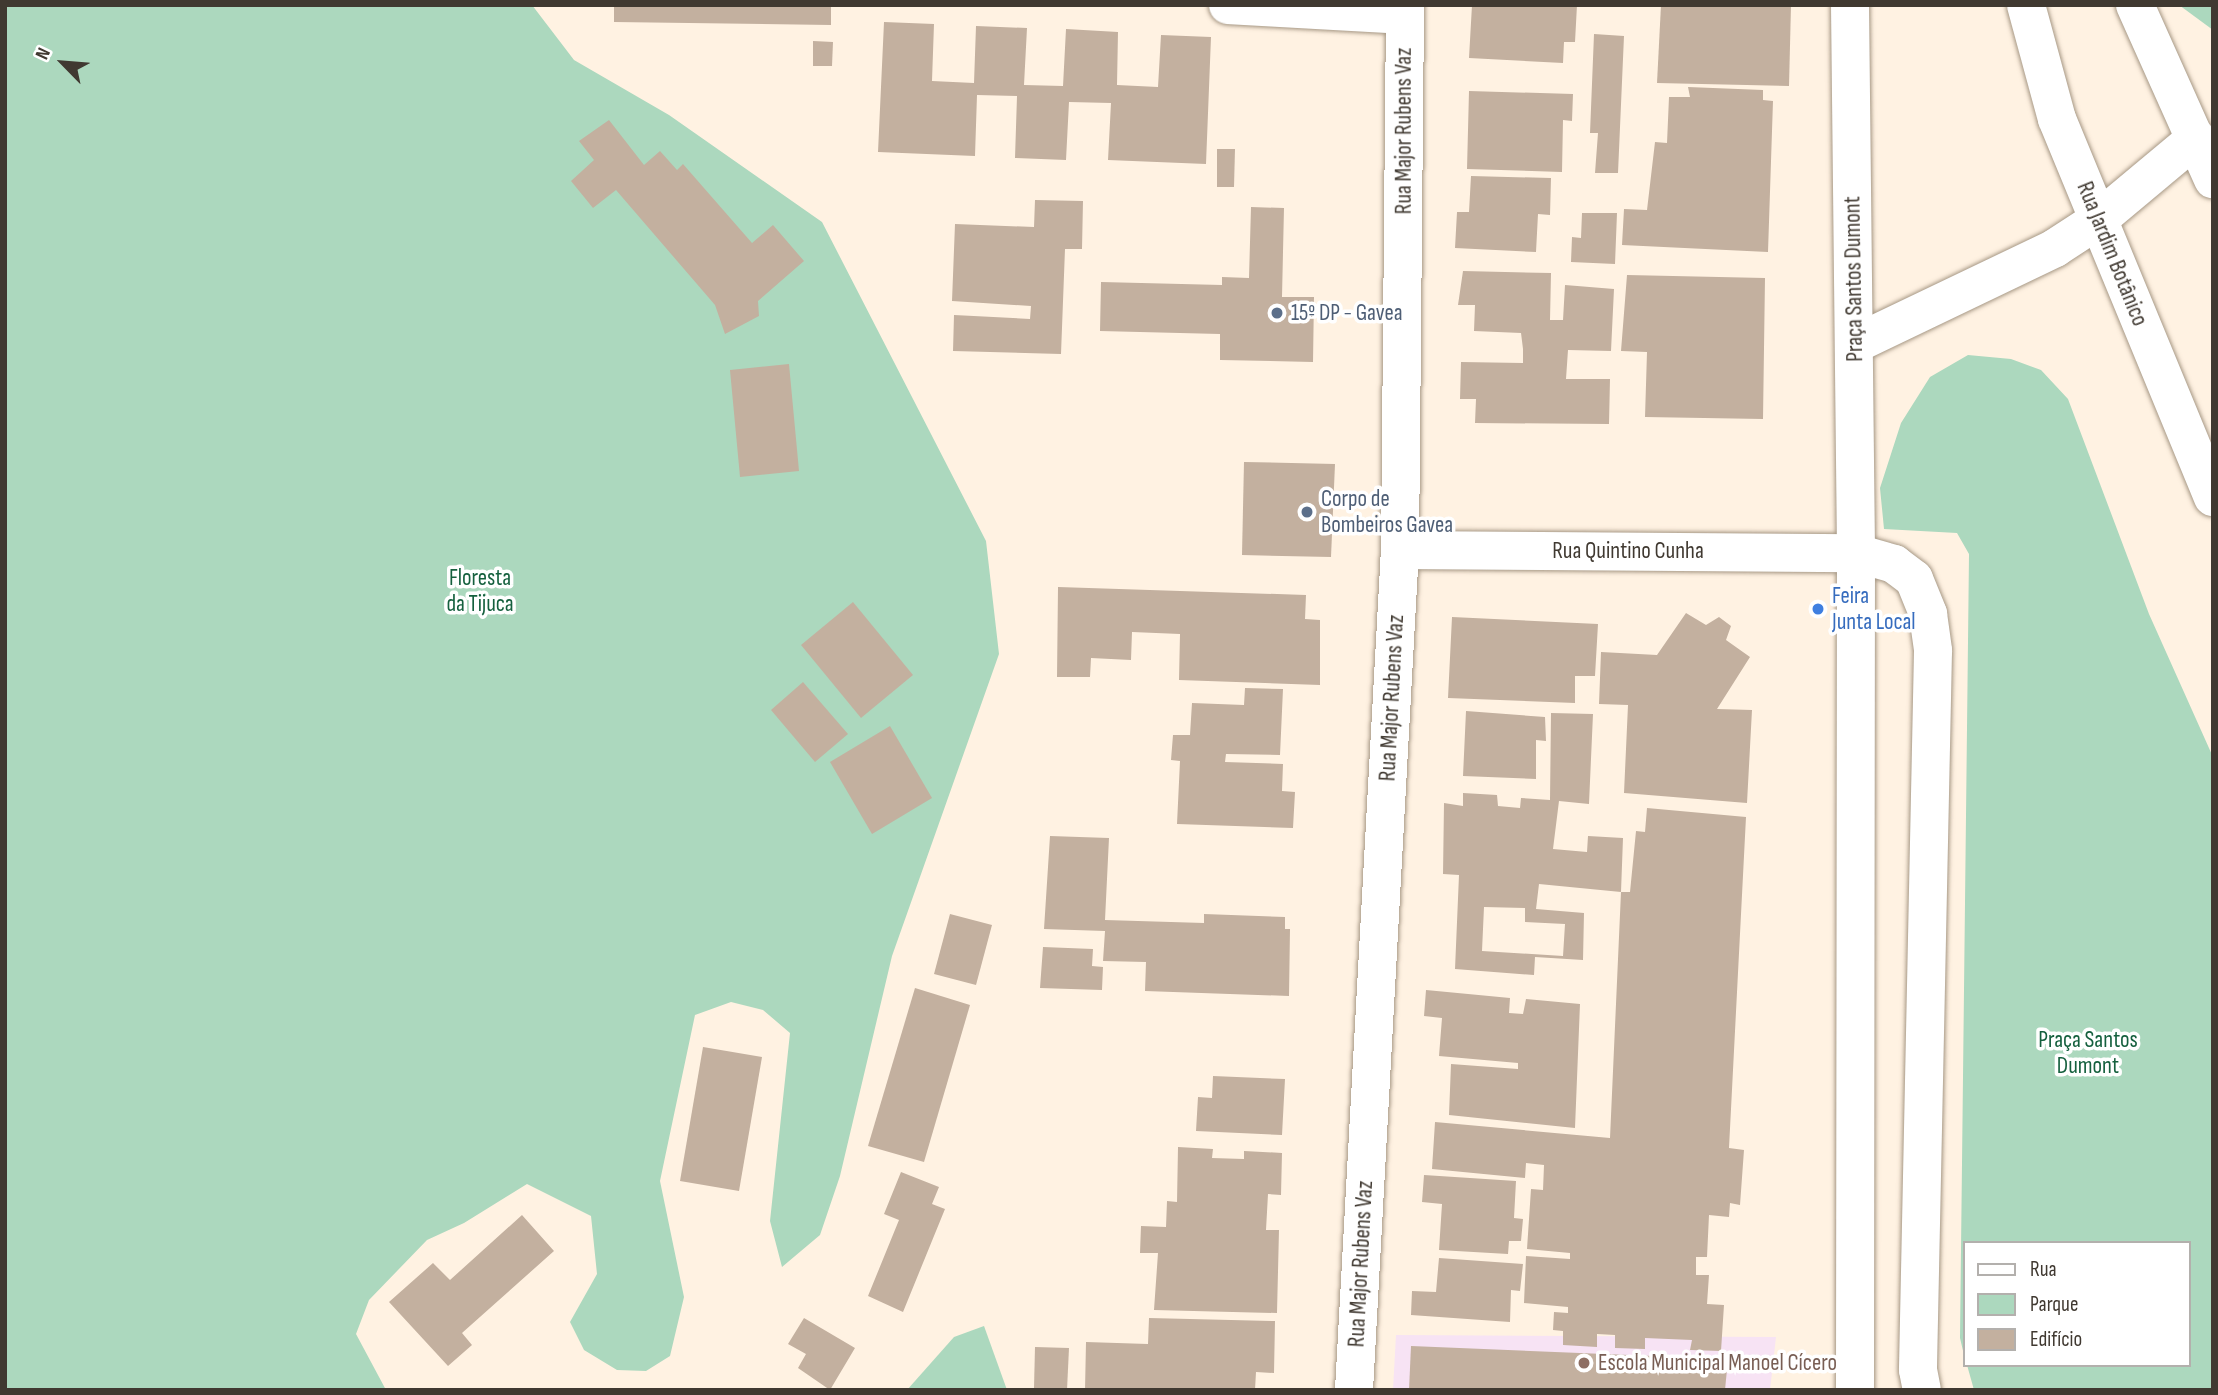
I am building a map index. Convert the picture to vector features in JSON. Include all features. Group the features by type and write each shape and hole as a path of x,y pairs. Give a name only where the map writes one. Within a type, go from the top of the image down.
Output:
{"street":[{"path":"1228,5 1405,10"},
{"name":"Praça Santos Dumont","path":"1850,5 1856,553 1855,1390"},
{"name":"Rua Jardim Botânico","path":"2025,5 2057,118 2213,497"},
{"path":"2134,5 2213,179"},
{"name":"Rua Major Rubens Vaz","path":"1354,1390 1401,550 1405,10"},
{"path":"1855,344 2028,262 2098,220 2196,138"},
{"name":"Rua Quintino Cunha","path":"1401,550 1856,553"},
{"path":"1856,553 1894,564 1914,579 1928,614 1933,651 1918,1370 1922,1390"}],"shaded area":[{"name":"Escola Municipal Manoel Cícero","path":"1396,1335 1776,1337 1770,1390 1393,1390"}],"green space":[{"name":"Floresta da Tijuca","path":"5,5 532,5 574,60 669,115 822,222 986,541 999,654 892,956 840,1176 820,1235 782,1267 770,1221 790,1033 763,1010 731,1002 695,1015 660,1181 684,1297 670,1356 646,1371 617,1370 584,1350 570,1322 597,1274 591,1216 527,1184 464,1223 427,1240 369,1300 356,1334 386,1390 5,1390"},
{"path":"2179,5 2213,5 2213,30"},
{"name":"Praça Santos Dumont","path":"1968,355 2011,359 2041,370 2068,399 2149,614 2213,757 2213,1390 1974,1390 1968,1367 2190,1367 2190,1241 1962,1241 1962,1346 1960,1338 1969,554 1957,533 1884,529 1880,488 1901,423 1930,377"},
{"path":"984,1326 1007,1390 907,1390 954,1337"}],"building":[{"path":"614,5 831,5 831,25 614,22"},
{"path":"1472,5 1577,5 1575,42 1564,42 1563,63 1469,58"},
{"path":"1661,5 1791,5 1789,86 1657,83"},
{"path":"884,22 934,24 932,81 974,83 976,26 1027,28 1024,85 1063,86 1066,29 1118,32 1117,85 1158,87 1161,35 1211,37 1206,164 1108,160 1111,103 1069,102 1066,160 1015,158 1017,96 977,95 975,156 878,152"},
{"path":"1594,34 1624,36 1618,173 1595,173 1598,133 1590,133"},
{"path":"813,41 833,42 832,66 813,66"},
{"path":"1688,87 1763,90 1763,100 1773,101 1768,252 1622,245 1624,209 1647,210 1655,142 1667,143 1669,97 1690,97"},
{"path":"1469,91 1573,94 1572,121 1563,120 1562,172 1467,169"},
{"path":"609,120 644,165 660,151 677,170 683,164 752,243 773,225 804,261 758,301 759,316 725,334 715,305 616,190 593,208 571,181 594,160 579,141"},
{"path":"1217,149 1235,149 1234,187 1217,187"},
{"path":"1471,176 1551,178 1550,215 1538,214 1536,252 1455,248 1457,212 1469,212"},
{"path":"1035,200 1083,201 1082,249 1065,249 1061,354 953,351 954,315 1030,319 1031,306 952,301 955,224 1034,227"},
{"path":"1251,207 1284,208 1282,297 1314,297 1313,362 1220,360 1220,334 1100,331 1101,282 1222,285 1222,277 1249,278"},
{"path":"1582,213 1617,213 1615,264 1571,262 1572,237 1581,238"},
{"path":"1463,271 1551,273 1550,320 1563,320 1565,285 1614,289 1611,351 1568,350 1566,379 1610,379 1609,424 1475,423 1476,399 1460,399 1461,362 1523,363 1523,349 1521,333 1474,331 1475,305 1458,305"},
{"path":"1627,275 1765,278 1763,419 1645,417 1647,352 1621,351"},
{"path":"789,364 799,471 740,477 730,370"},
{"path":"1244,462 1335,464 1331,557 1242,555"},
{"path":"1058,587 1306,595 1305,619 1320,620 1320,685 1179,680 1180,634 1132,632 1131,660 1091,658 1090,677 1057,677"},
{"path":"853,602 913,675 861,718 801,645"},
{"path":"1686,613 1706,625 1719,617 1731,626 1726,640 1750,657 1717,709 1752,710 1747,803 1624,793 1628,705 1599,704 1601,652 1657,655"},
{"path":"1452,617 1598,624 1595,676 1575,676 1575,703 1448,698"},
{"path":"803,682 848,734 815,762 771,710"},
{"path":"1245,688 1283,689 1280,755 1226,754 1225,762 1283,764 1282,791 1295,792 1293,828 1177,824 1180,761 1171,760 1173,735 1190,735 1192,703 1244,705"},
{"path":"1466,711 1545,717 1546,741 1536,740 1536,779 1463,776"},
{"path":"1551,713 1593,714 1589,804 1559,801 1553,849 1587,852 1588,836 1623,838 1621,892 1539,884 1536,909 1584,913 1583,960 1535,957 1534,975 1455,969 1459,875 1443,874 1444,803 1463,806 1463,793 1497,795 1498,806 1520,808 1521,798 1550,800","holes":["1484,907 1525,908 1525,922 1565,924 1563,956 1482,951"]},
{"path":"890,726 932,798 872,834 830,762"},
{"path":"1647,808 1746,817 1729,1148 1744,1150 1740,1205 1730,1203 1729,1217 1709,1215 1707,1257 1696,1257 1696,1275 1709,1275 1707,1304 1724,1305 1721,1351 1690,1350 1692,1340 1645,1338 1645,1349 1615,1348 1615,1335 1597,1334 1597,1347 1563,1345 1563,1331 1553,1330 1554,1312 1568,1313 1568,1307 1524,1303 1526,1256 1570,1259 1570,1253 1527,1249 1531,1189 1543,1190 1544,1165 1526,1163 1525,1178 1432,1169 1435,1122 1610,1138 1621,892 1630,892 1636,831 1645,832"},
{"path":"1050,836 1109,838 1105,920 1204,923 1204,914 1285,917 1285,929 1290,929 1289,996 1145,991 1146,962 1103,961 1105,931 1044,929"},
{"path":"950,914 992,925 976,985 934,974"},
{"path":"1043,947 1093,949 1092,966 1103,967 1102,990 1040,988"},
{"path":"915,988 970,1005 924,1162 868,1146"},
{"path":"1426,990 1510,998 1509,1013 1523,1014 1526,999 1580,1004 1575,1128 1449,1115 1451,1064 1518,1069 1518,1063 1439,1056 1442,1018 1424,1016"},
{"path":"703,1047 762,1057 739,1191 680,1181"},
{"path":"1213,1076 1285,1079 1282,1135 1196,1131 1198,1097 1212,1098"},
{"path":"1178,1147 1213,1149 1212,1158 1244,1159 1244,1151 1282,1153 1281,1195 1268,1194 1266,1230 1279,1230 1277,1313 1154,1310 1158,1253 1140,1253 1141,1226 1166,1227 1167,1201 1177,1202"},
{"path":"901,1172 939,1187 932,1204 945,1209 903,1312 868,1296 899,1220 884,1214"},
{"path":"1424,1175 1516,1181 1514,1218 1523,1219 1521,1241 1509,1241 1508,1254 1439,1250 1442,1204 1422,1202"},
{"path":"522,1215 554,1251 462,1333 472,1345 448,1366 389,1302 433,1263 450,1280"},
{"path":"1439,1258 1523,1264 1520,1291 1511,1290 1510,1322 1411,1315 1412,1291 1436,1292"},
{"path":"804,1318 855,1348 830,1390 798,1368 806,1354 788,1344"},
{"path":"1149,1318 1275,1321 1274,1373 1256,1372 1255,1390 1085,1390 1086,1342 1148,1344"},
{"path":"1411,1346 1728,1359 1725,1390 1409,1390"},
{"path":"1035,1347 1069,1348 1067,1390 1034,1388"}],"place":[{"name":"15º DP - Gavea","path":"1277,313"},
{"name":"Corpo de Bombeiros Gavea","path":"1307,512"},
{"name":"Feira Junta Local","path":"1818,609"},
{"name":"Escola Municipal Manoel Cícero","path":"1584,1363"}]}
